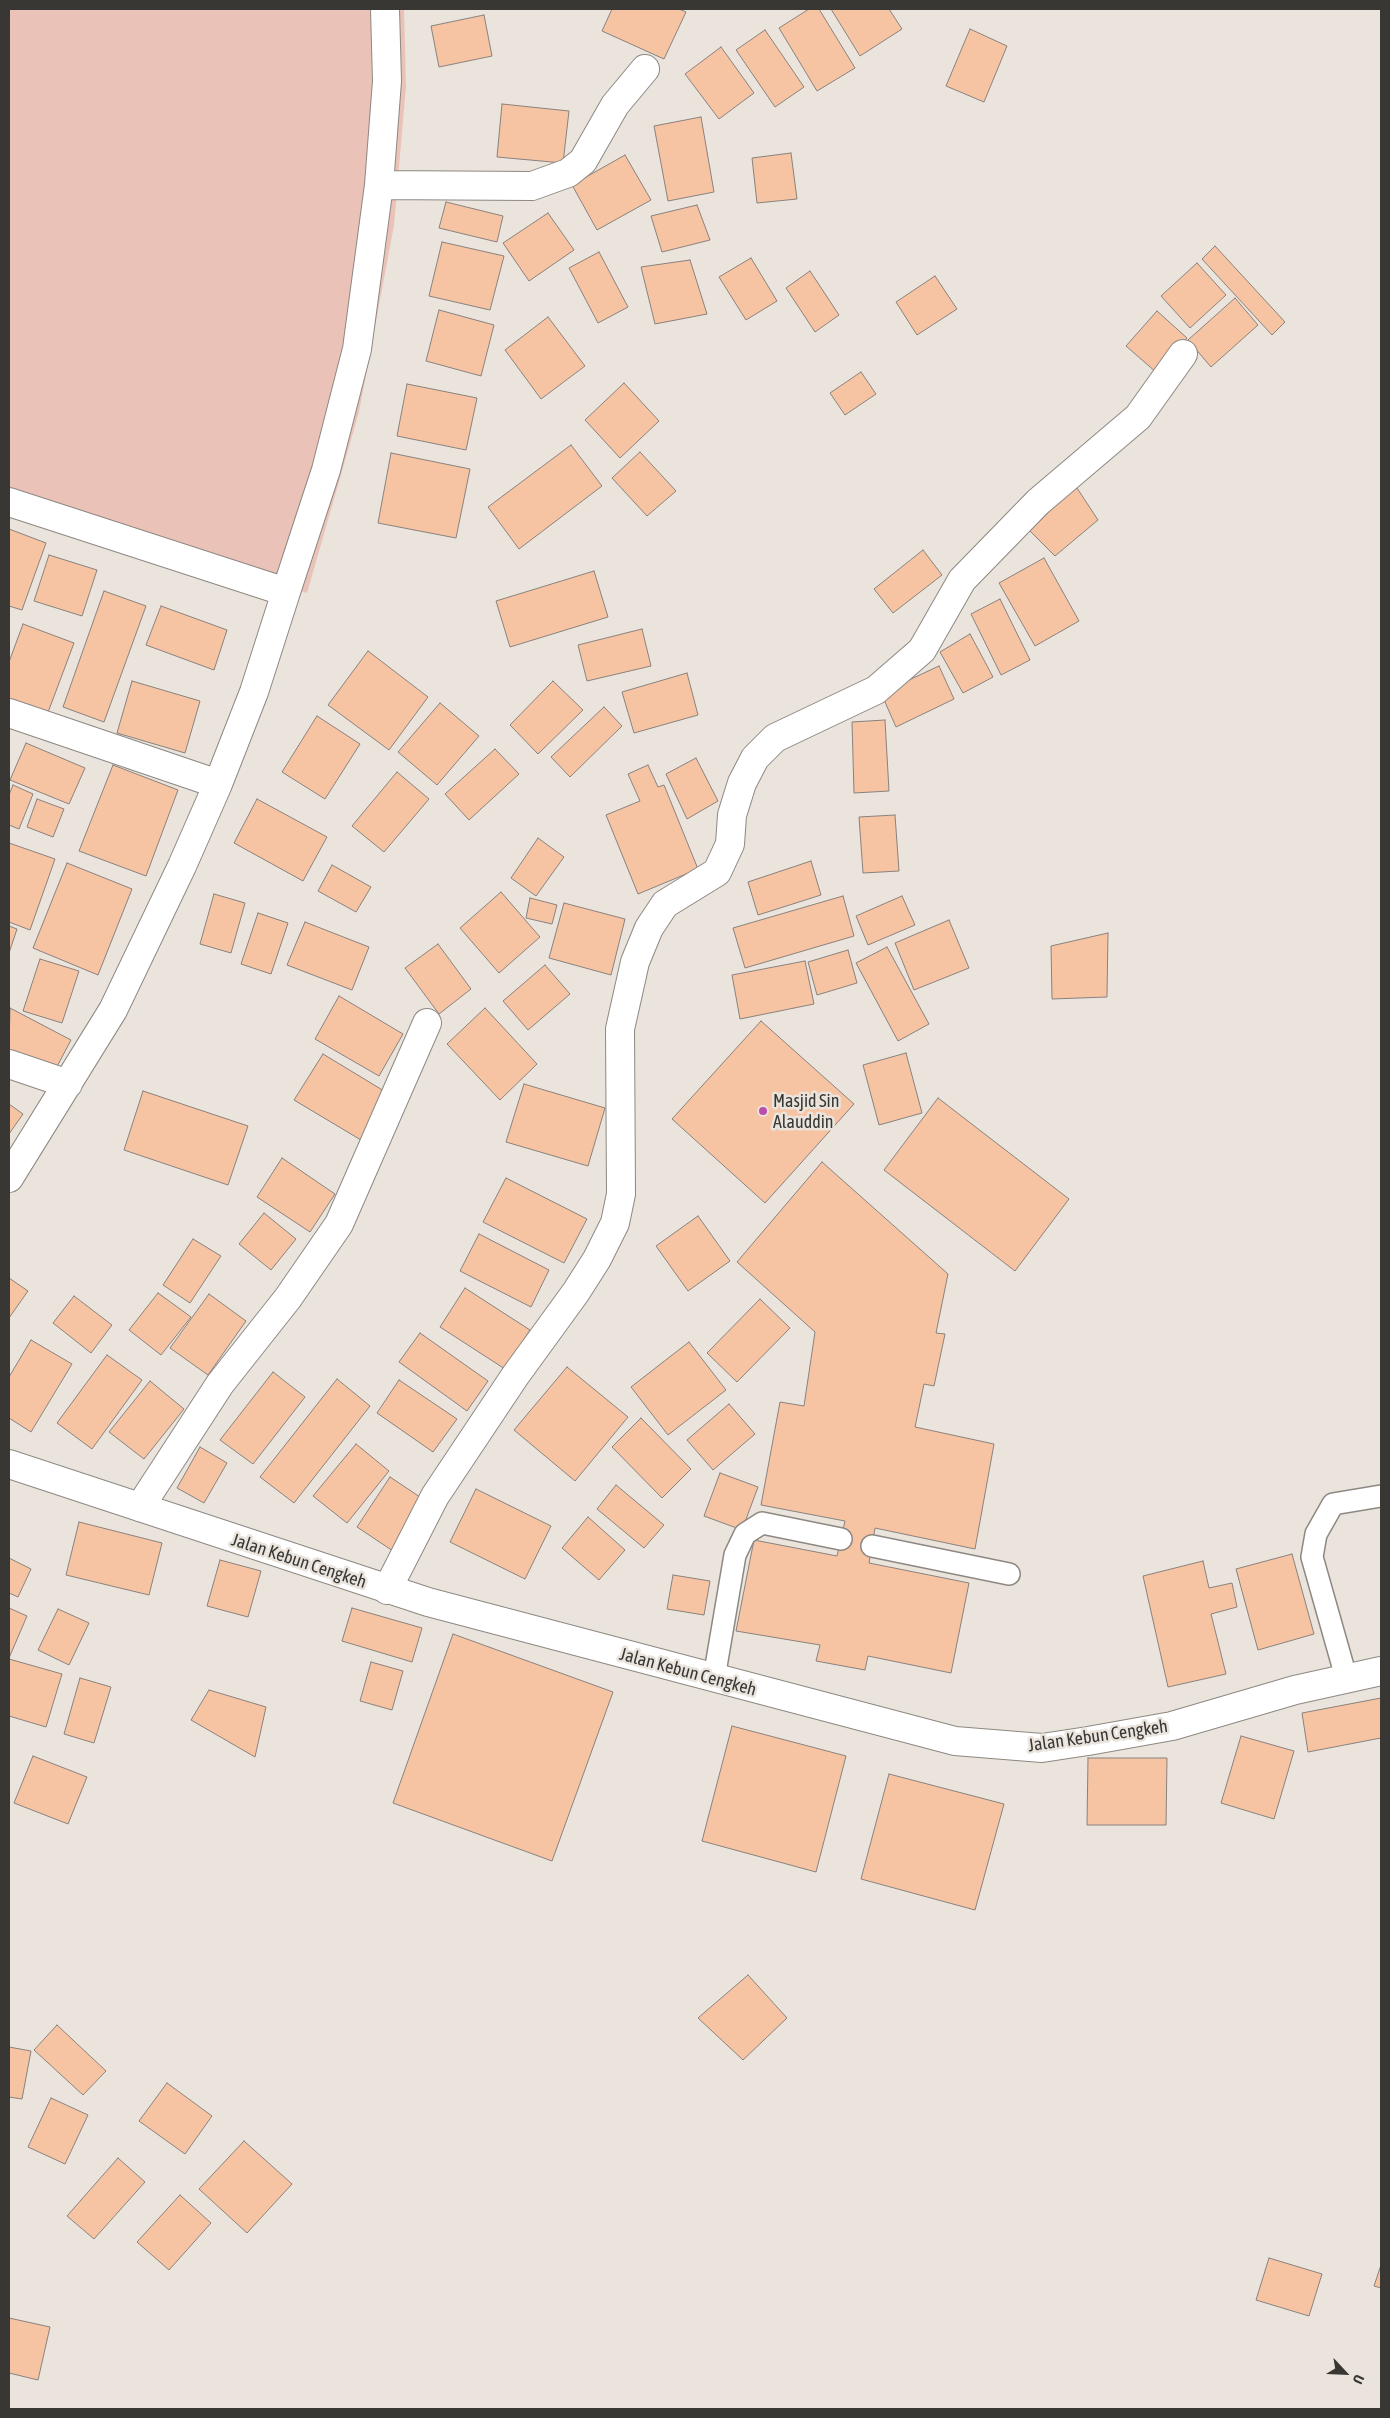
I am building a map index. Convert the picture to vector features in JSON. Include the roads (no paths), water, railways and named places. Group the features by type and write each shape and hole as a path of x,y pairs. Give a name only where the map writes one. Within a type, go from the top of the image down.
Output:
{"street":[{"path":"9,1178 113,1010 182,866 218,784 254,692 326,470 357,349 379,185 387,81 385,9"},
{"path":"379,185 532,186 568,173 583,161 615,105 645,69"},
{"path":"387,1590 435,1496 515,1376 576,1292 597,1259 615,1223 621,1194 620,1029 635,962 650,928 665,904 717,872 730,844 732,815 742,783 755,758 775,738 876,690 922,650 962,580 1038,502 1138,418 1184,354"},
{"path":"9,502 286,592"},
{"path":"9,713 218,784"},
{"path":"140,1507 220,1384 288,1298 339,1224 427,1023"},
{"path":"9,1064 68,1084"},
{"name":"Jalan Kebun Cengkeh","path":"9,1464 387,1590 954,1741 1042,1748 1172,1726 1346,1677 1381,1671"}],"lane":[{"path":"1346,1677 1312,1557 1316,1534 1333,1504 1381,1496"},
{"path":"714,1678 735,1555 745,1534 762,1523 841,1539"},
{"path":"872,1546 1009,1574"}],"place":[{"name":"Masjid Sin Alauddin","path":"763,1111"}]}
